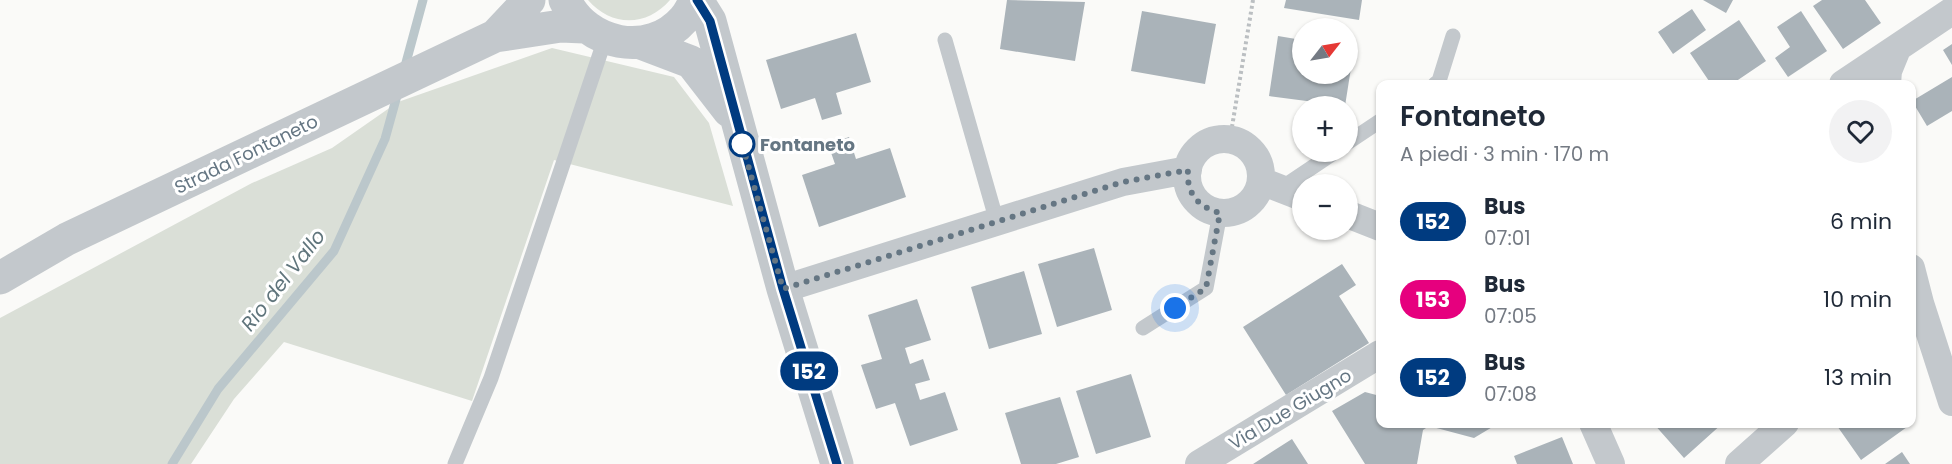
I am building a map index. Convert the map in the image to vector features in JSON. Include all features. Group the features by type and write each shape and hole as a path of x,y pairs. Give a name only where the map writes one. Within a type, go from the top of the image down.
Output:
{"street":[{"name":"Strada Fontaneto","path":"495,36 529,0"},
{"path":"565,0 595,33"},
{"path":"641,43 664,35 684,20 697,0 710,21 783,289 837,464"},
{"path":"1849,80 1952,11"},
{"name":"Strada Fontaneto","path":"0,278 67,239 495,36 561,26 641,43"},
{"path":"641,43 691,62 735,119"},
{"path":"1887,80 1888,70 1897,49"},
{"path":"1230,139 1249,150 1281,189 1258,192 1243,209 1220,213 1208,210 1190,192 1188,170 1194,155 1203,146 1215,140 1230,139"},
{"path":"783,289 1123,182 1188,170"},
{"path":"1358,218 1376,225"},
{"path":"1916,310 1952,402"},
{"name":"Via Due Giugno","path":"1199,464 1376,356"},
{"path":"1595,428 1611,464"},
{"path":"1739,464 1779,428"}],"lane":[{"path":"455,464 492,378 595,33"},
{"path":"1439,80 1453,36"},
{"path":"945,40 997,222"},
{"path":"1358,136 1376,124"},
{"path":"1281,189 1320,162"},
{"path":"1143,328 1206,288 1220,213"}],"path":[{"path":"1230,139 1253,0"}],"shaded area":[{"path":"588,0 670,0 651,15 629,20 607,15"},
{"path":"552,48 674,77 709,123 733,206 554,160 472,401 284,342 234,399 191,464 0,464 0,318 252,183 332,148 398,102"}],"building":[{"path":"1007,0 1085,2 1075,61 1000,49"},
{"path":"1286,0 1362,0 1359,20 1358,18 1284,8"},
{"path":"1703,0 1733,0 1726,13"},
{"path":"1822,0 1865,0 1881,23 1843,49 1813,6"},
{"path":"1692,9 1706,30 1673,54 1658,32"},
{"path":"1142,11 1216,24 1205,84 1131,71"},
{"path":"1801,11 1827,51 1788,77 1775,58 1790,47 1777,27"},
{"path":"1739,20 1766,61 1738,80 1708,80 1690,53"},
{"path":"856,33 871,82 836,93 842,114 822,120 815,98 781,109 766,60"},
{"path":"1278,36 1292,38 1292,84 1348,84 1347,96 1292,96 1292,99 1269,96"},
{"path":"1952,44 1952,65 1943,50"},
{"path":"1952,77 1952,111 1927,126 1916,108 1916,99"},
{"path":"849,137 856,159 890,148 906,197 819,227 802,175 835,164 828,144"},
{"path":"1094,248 1112,310 1057,327 1038,264"},
{"path":"1342,264 1356,285 1339,296 1369,343 1286,395 1243,327"},
{"path":"1024,271 1042,334 989,349 971,287"},
{"path":"917,299 931,340 905,348 910,364 923,359 930,380 915,384 920,400 945,392 958,430 910,446 895,403 876,409 861,365 882,359 868,315"},
{"path":"1131,374 1151,437 1096,454 1076,391"},
{"path":"1365,392 1376,395 1376,428 1426,428 1423,430 1417,464 1365,464 1332,411"},
{"path":"1060,397 1079,457 1056,464 1021,464 1005,413"},
{"path":"1436,428 1491,428 1474,438"},
{"path":"1657,428 1717,428 1684,458"},
{"path":"1839,428 1906,428 1861,460"},
{"path":"1562,437 1573,464 1517,464 1514,456"},
{"path":"1292,439 1308,464 1253,464"},
{"path":"1902,452 1910,464 1885,464"}],"waterway":[{"name":"Rio del Vallo","path":"404,70 423,0"},
{"name":"Rio del Vallo","path":"172,464 218,389 334,251 385,139 398,92"}],"bus line":[{"name":"152","path":"697,0 710,21 783,289 837,464"}],"place":[{"name":"Fontaneto","path":"742,144"}],"route":[{"path":"742,144 741,140 783,289 1123,182 1156,174 1188,170 1187,179 1190,192 1208,210 1220,213 1206,288 1175,308"}]}
